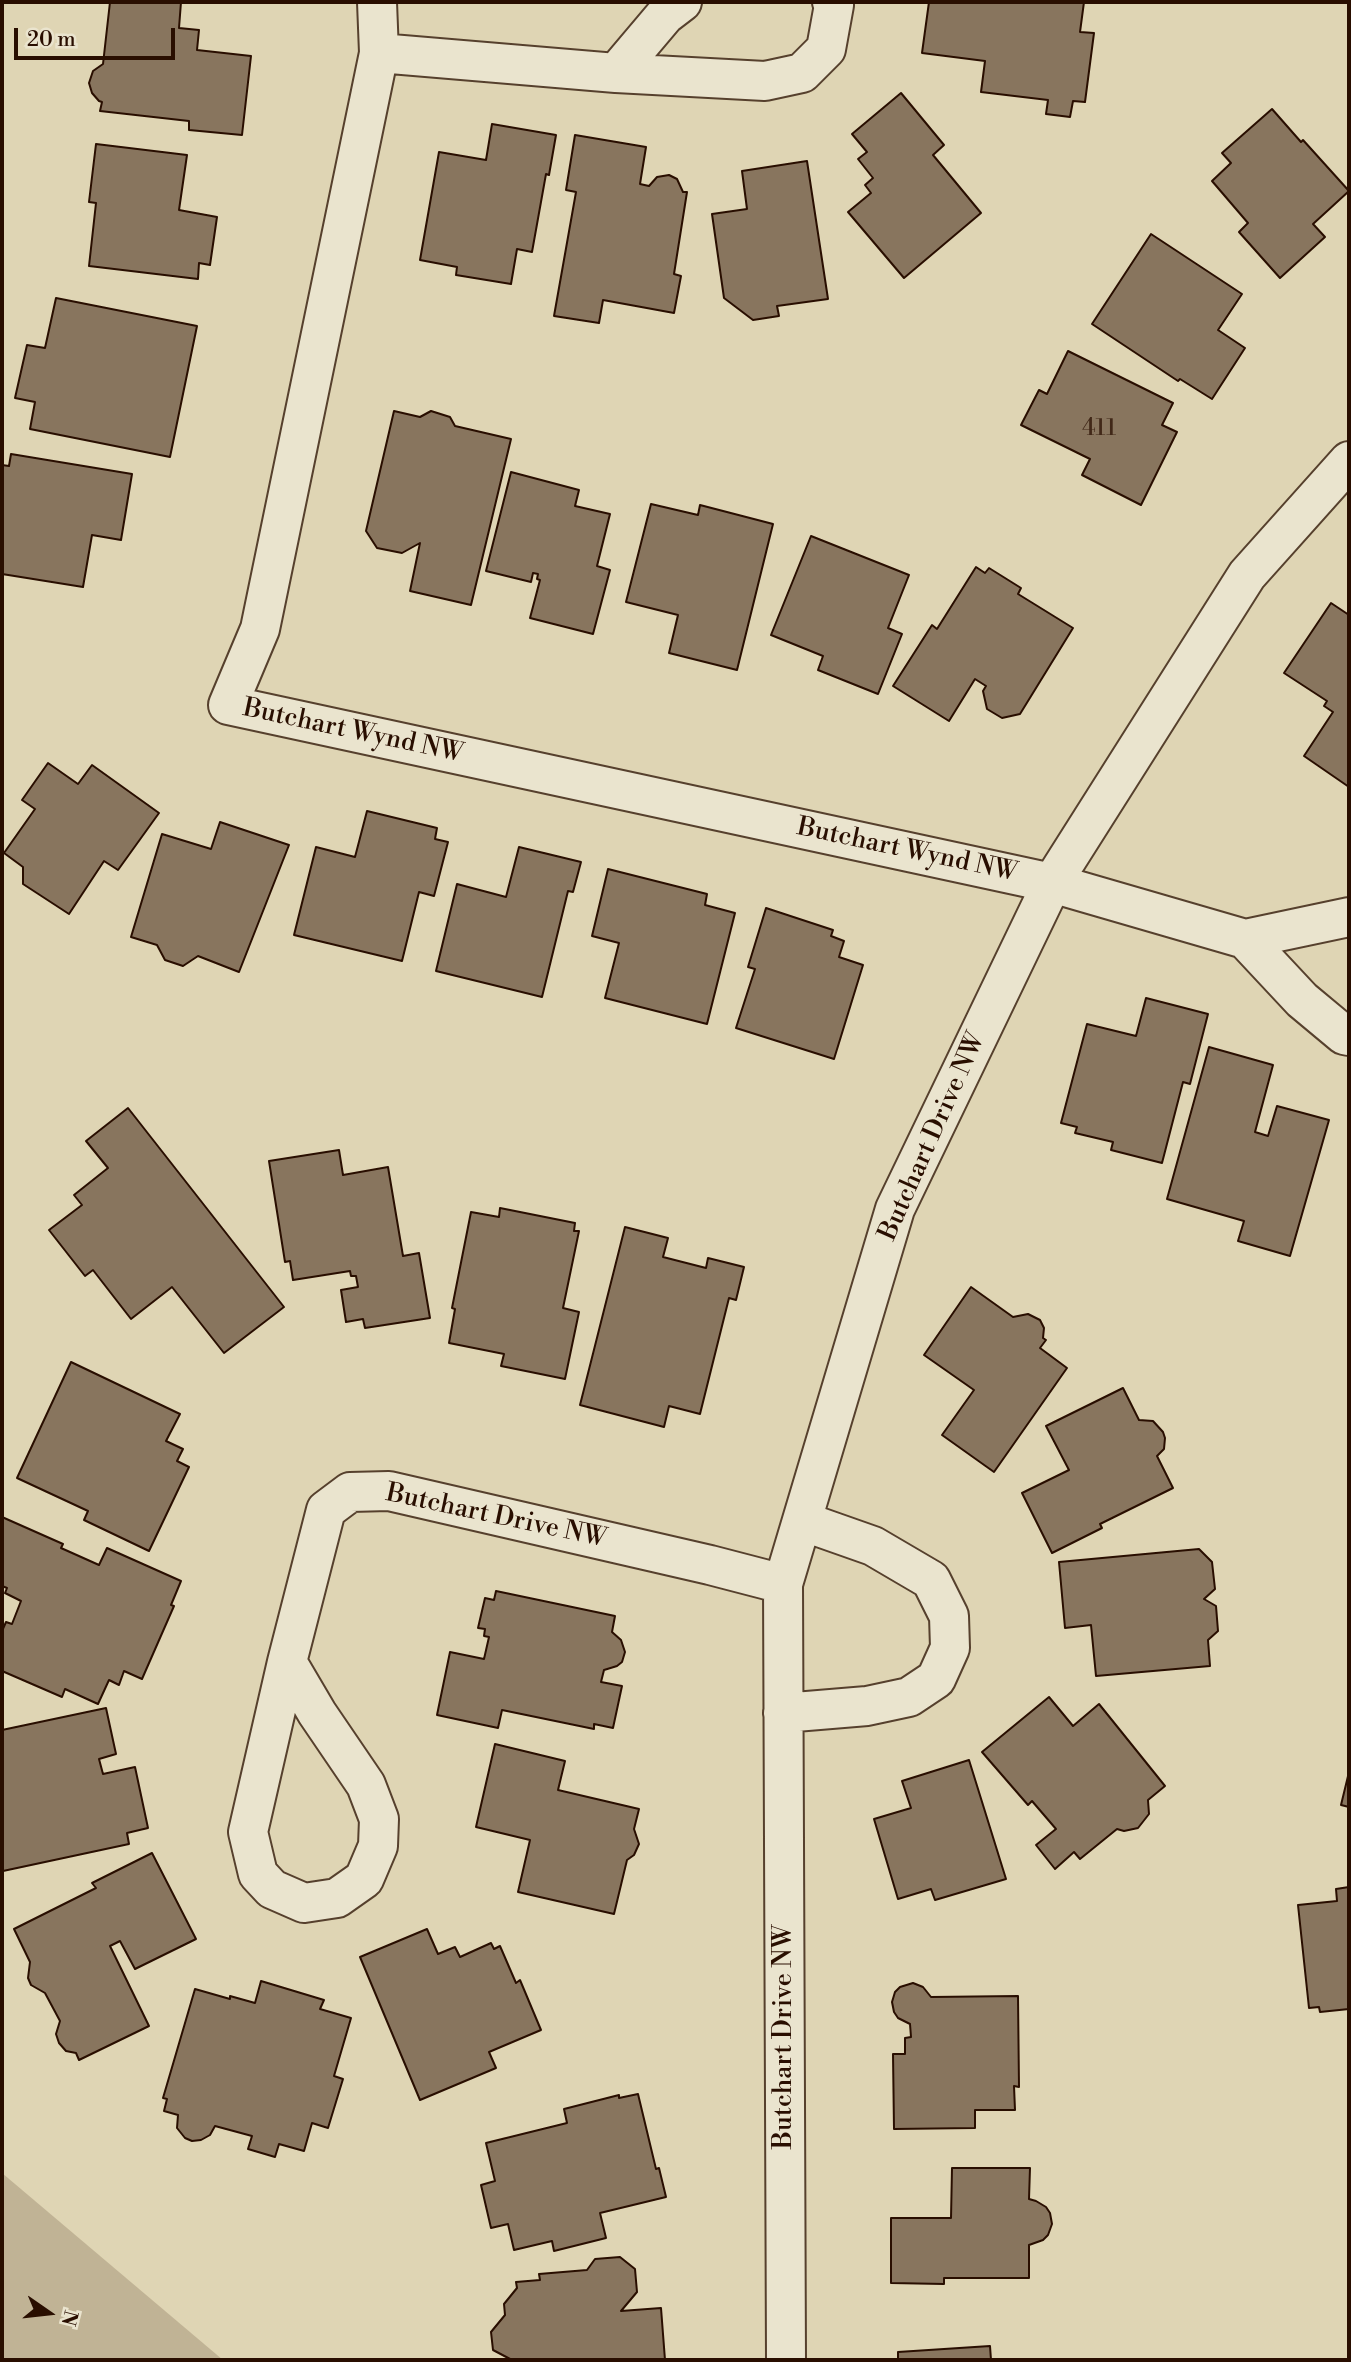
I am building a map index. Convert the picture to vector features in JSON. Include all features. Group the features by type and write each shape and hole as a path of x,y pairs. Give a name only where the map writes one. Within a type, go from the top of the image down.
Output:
{"street":[{"name":"Butchart Wynd NW","path":"377,2 379,53 260,629 228,705 1052,883"},
{"path":"617,73 665,15 682,2"},
{"path":"379,53 617,73 765,80 802,73 826,49 834,5 832,2"},
{"name":"Butchart Drive NW","path":"786,2360 783,1584 895,1209 1052,883 1247,575 1349,461"},
{"path":"1052,883 1244,939 1349,917"},
{"path":"1244,939 1302,1000 1344,1035 1349,1036"},
{"name":"Butchart Drive NW","path":"287,1662 317,1713 366,1785 379,1819 378,1846 364,1879 337,1898 304,1903 272,1889 258,1874 248,1832 287,1662 326,1510 350,1492 389,1491 783,1584"},
{"path":"783,1713 867,1706 909,1698 936,1679 950,1648 949,1616 931,1580 873,1546 802,1521"}],"shaded area":[{"path":"2,2173 223,2360 2,2360"}],"building":[{"path":"110,2 181,2 179,28 199,30 197,50 251,56 242,135 189,130 189,121 100,111 102,102 92,93 89,83 93,71 103,64"},
{"path":"929,2 1084,2 1080,32 1094,33 1085,102 1073,101 1070,117 1046,114 1048,100 981,92 985,61 922,53"},
{"path":"901,93 944,145 933,155 981,213 904,278 848,212 871,193 865,185 873,178 858,159 867,152 852,134"},
{"path":"1272,109 1349,191 1313,224 1325,237 1280,278 1239,232 1248,223 1212,181 1231,163 1222,153"},
{"path":"492,124 556,135 532,252 517,249 511,284 456,275 457,267 420,260 439,152 486,160"},
{"path":"575,135 646,147 640,184 649,186 657,177 669,175 677,179 683,192 687,192 674,274 681,276 674,313 603,300 599,323 554,316 576,192 566,190"},
{"path":"96,144 187,155 179,210 217,217 210,265 199,263 198,279 89,266 96,203 89,202"},
{"path":"807,161 828,299 777,306 779,316 753,320 724,298 712,214 747,209 742,171"},
{"path":"1151,234 1242,294 1218,330 1245,348 1212,399 1180,379 1178,381 1092,324"},
{"path":"56,298 197,326 170,457 30,429 35,402 15,398 27,345 45,348"},
{"path":"1068,351 1173,403 1162,425 1177,432 1141,505 1082,475 1090,459 1021,425 1039,390 1047,394"},
{"path":"394,411 420,417 431,411 450,417 455,426 511,439 471,605 410,591 420,543 402,553 377,548 366,531"},
{"path":"11,454 132,474 121,540 92,535 83,587 2,574 2,465 9,466"},
{"path":"511,472 579,490 575,506 610,514 597,566 610,570 593,634 530,618 540,580 537,579 538,574 533,573 531,582 486,571"},
{"path":"651,504 698,515 700,505 773,524 737,670 669,653 678,615 626,602"},
{"path":"811,536 909,575 888,628 902,634 878,694 818,670 823,656 771,635"},
{"path":"976,567 985,573 989,568 1021,588 1018,594 1073,628 1020,714 1002,718 987,709 983,691 986,686 975,679 949,721 893,686 932,625 937,629"},
{"path":"1331,603 1349,615 1349,787 1304,756 1333,712 1324,706 1327,701 1284,673"},
{"path":"48,763 78,784 92,765 159,813 118,870 104,861 69,914 23,884 23,867 4,853 35,809 22,800"},
{"path":"367,811 437,828 435,839 448,842 434,896 419,892 402,961 294,935 316,847 355,857"},
{"path":"220,822 289,845 239,972 198,956 183,966 165,960 157,945 131,937 162,834 211,849"},
{"path":"519,847 581,862 573,892 568,891 542,997 436,971 457,884 506,897"},
{"path":"608,869 707,894 705,905 735,913 707,1024 605,998 619,943 592,936"},
{"path":"766,908 833,930 831,936 844,941 839,957 863,965 834,1059 736,1028 755,969 748,967"},
{"path":"1146,998 1208,1014 1190,1084 1183,1082 1162,1163 1111,1150 1113,1142 1075,1133 1077,1127 1061,1123 1087,1024 1136,1036"},
{"path":"1209,1047 1273,1065 1255,1132 1268,1136 1277,1106 1329,1120 1290,1256 1238,1241 1244,1221 1167,1199"},
{"path":"128,1108 284,1307 224,1353 172,1287 131,1319 93,1270 85,1276 49,1230 82,1205 74,1195 108,1168 86,1141"},
{"path":"339,1150 343,1175 388,1167 403,1256 419,1253 430,1318 365,1328 363,1319 346,1322 341,1290 358,1287 356,1276 351,1276 350,1271 293,1280 290,1261 285,1262 269,1161"},
{"path":"500,1208 575,1223 574,1231 579,1231 563,1308 579,1312 565,1379 501,1366 504,1354 449,1343 455,1309 452,1308 471,1212 499,1217"},
{"path":"625,1227 668,1238 663,1257 706,1268 708,1258 744,1267 736,1300 729,1298 700,1414 669,1406 664,1427 580,1405"},
{"path":"971,1287 1013,1317 1028,1314 1040,1320 1044,1328 1043,1338 1046,1340 1040,1348 1067,1368 994,1472 942,1435 974,1390 924,1355"},
{"path":"71,1362 180,1414 166,1441 183,1449 177,1461 189,1467 149,1551 84,1520 88,1511 17,1478"},
{"path":"1123,1388 1139,1420 1153,1421 1163,1432 1164,1449 1157,1456 1173,1488 1100,1524 1102,1528 1052,1553 1022,1493 1069,1470 1046,1426"},
{"path":"2,1517 63,1544 61,1548 99,1565 107,1548 181,1581 171,1605 174,1606 142,1679 124,1671 119,1685 109,1680 98,1704 65,1689 62,1697 2,1671 2,1631 6,1622 12,1624 21,1601 5,1593 7,1588 2,1586"},
{"path":"1199,1549 1212,1562 1215,1589 1204,1599 1216,1606 1218,1631 1208,1640 1210,1666 1096,1676 1091,1625 1065,1628 1059,1562"},
{"path":"496,1591 615,1616 612,1632 621,1640 625,1652 622,1662 604,1670 601,1682 622,1686 613,1728 594,1724 594,1729 502,1710 498,1728 437,1715 450,1652 484,1659 489,1637 484,1636 485,1629 478,1628 485,1598 494,1600"},
{"path":"1049,1697 1073,1726 1099,1704 1165,1786 1148,1800 1149,1814 1138,1828 1124,1831 1117,1829 1080,1859 1074,1852 1055,1869 1036,1845 1056,1829 1032,1801 1028,1805 982,1752"},
{"path":"106,1708 116,1754 99,1759 103,1774 135,1767 148,1828 127,1833 129,1844 3,1871 2,1730"},
{"path":"495,1744 565,1761 558,1790 639,1809 634,1829 639,1844 634,1855 627,1860 614,1914 518,1892 530,1840 476,1827"},
{"path":"969,1760 1006,1879 935,1900 931,1889 898,1899 874,1819 911,1808 902,1781"},
{"path":"1349,1772 1349,1807 1341,1805"},
{"path":"152,1853 196,1939 135,1969 120,1941 110,1946 149,2026 79,2060 76,2053 66,2051 59,2043 56,2034 60,2021 45,1993 31,1985 28,1978 30,1962 14,1929 96,1888 92,1883"},
{"path":"1349,1887 1349,2009 1320,2012 1319,2007 1309,2008 1298,1905 1337,1901 1336,1889"},
{"path":"427,1929 438,1954 455,1947 460,1957 491,1943 494,1949 500,1946 516,1983 520,1980 541,2030 489,2052 496,2068 420,2100 360,1957"},
{"path":"261,1981 324,2000 320,2009 351,2018 334,2076 343,2079 328,2128 312,2123 304,2151 279,2144 275,2157 248,2149 252,2136 215,2126 210,2135 192,2141 185,2138 177,2128 178,2115 164,2111 167,2099 163,2098 195,1989 255,2003"},
{"path":"913,1983 923,1987 931,1997 1018,1996 1019,2087 1014,2086 1015,2110 975,2110 975,2128 894,2129 893,2054 905,2054 905,2038 911,2037 910,2024 898,2018 892,2002 900,1987"},
{"path":"638,2094 656,2169 659,2168 666,2197 600,2213 606,2238 554,2251 552,2241 514,2250 508,2224 491,2228 481,2185 495,2181 486,2143 567,2123 564,2109 619,2095 619,2098"},
{"path":"952,2168 1030,2168 1029,2199 1046,2207 1052,2224 1043,2240 1029,2245 1029,2278 944,2278 944,2284 891,2283 891,2218 951,2218"},
{"path":"620,2257 635,2269 637,2292 621,2311 661,2308 665,2360 512,2360 493,2350 491,2332 505,2315 504,2304 517,2288 516,2282 540,2280 539,2274 587,2270 595,2259"},
{"path":"990,2346 991,2360 898,2360 898,2352"}]}
